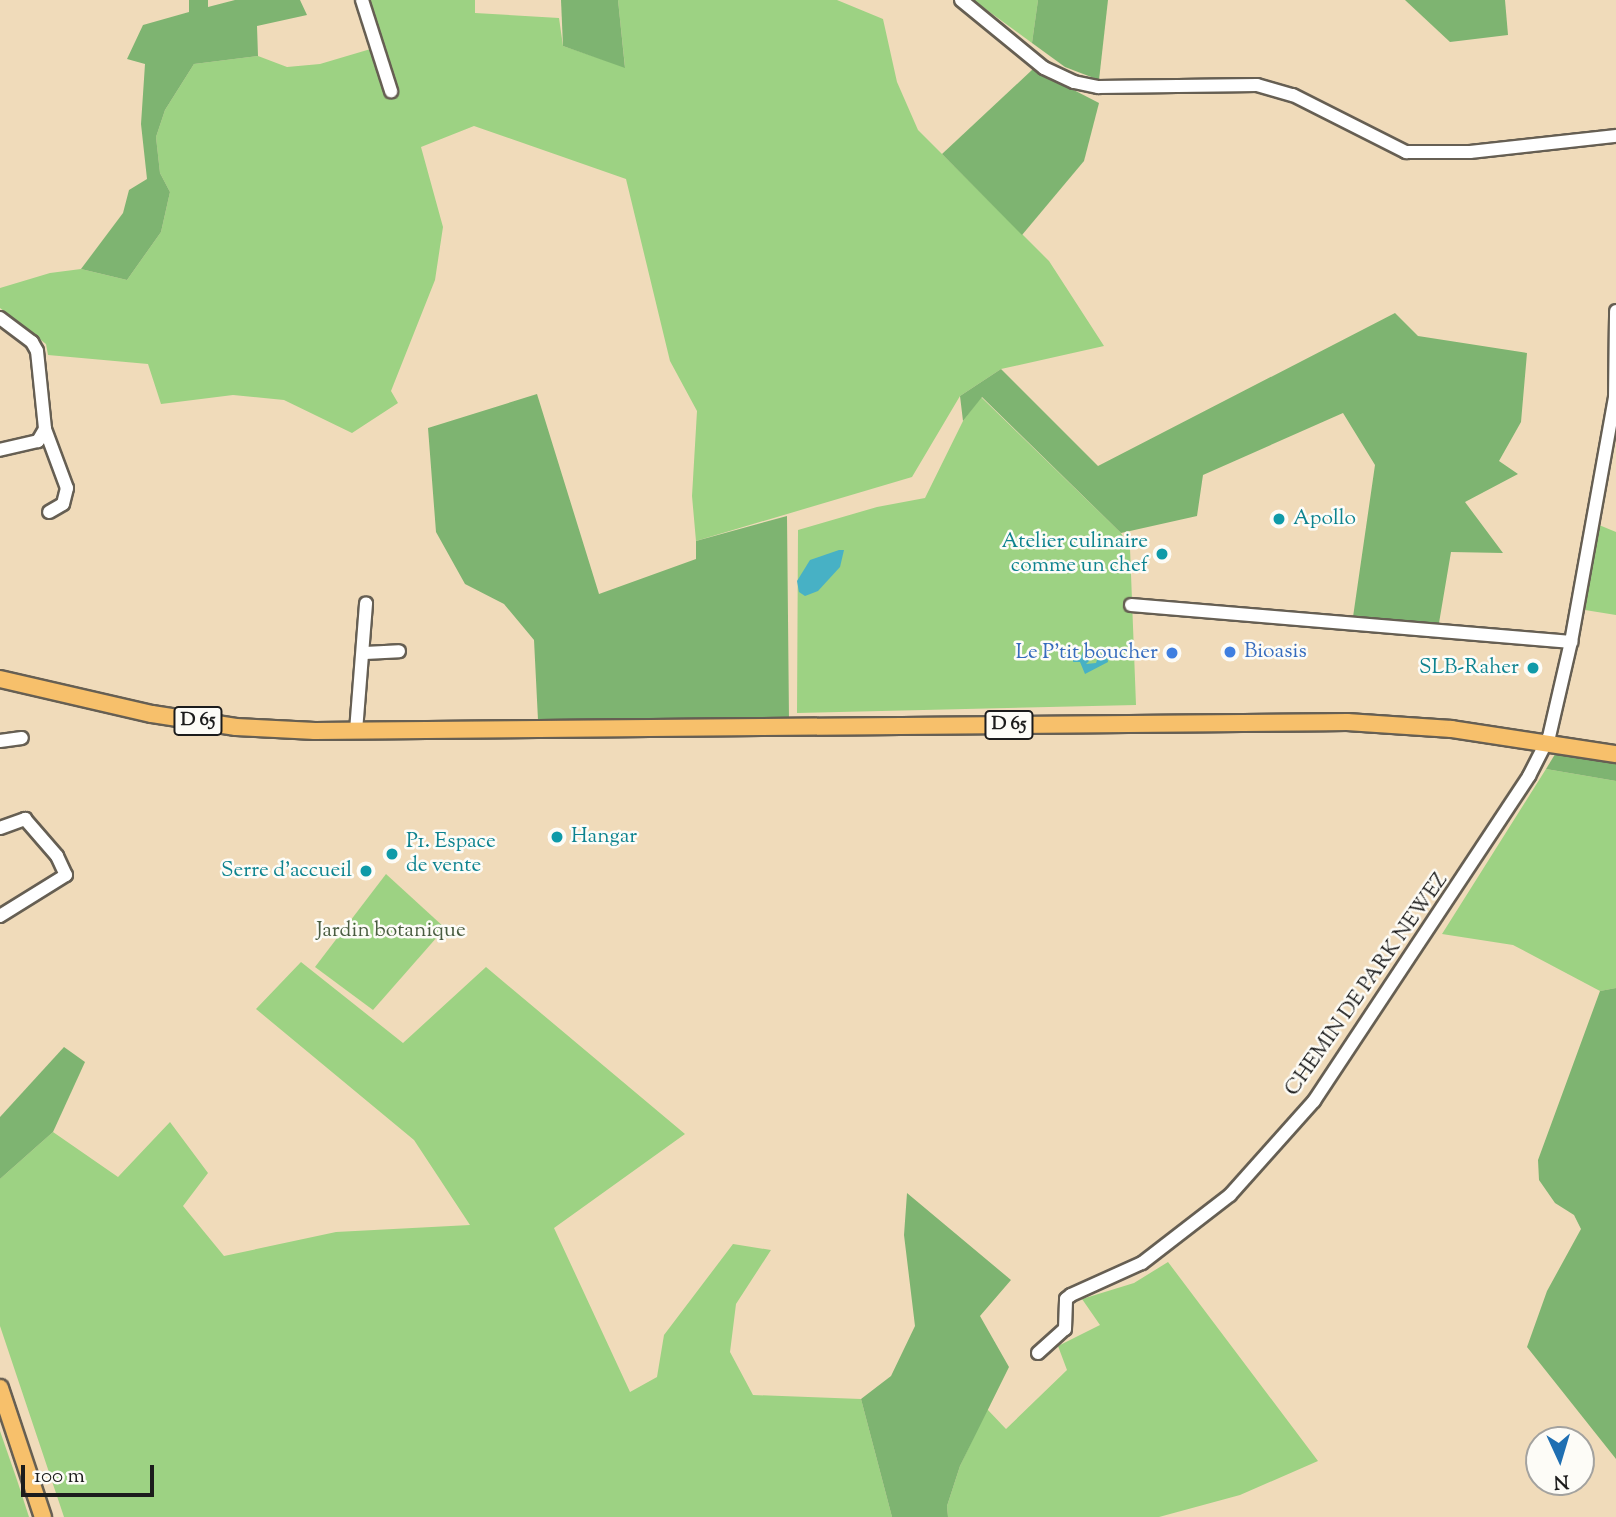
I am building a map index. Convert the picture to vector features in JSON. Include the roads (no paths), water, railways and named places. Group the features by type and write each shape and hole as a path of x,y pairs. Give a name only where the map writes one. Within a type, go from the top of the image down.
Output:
{"main road":[{"name":"D 65","path":"0,679 139,712 236,727 356,731 1347,722 1546,740 1616,754"},
{"path":"0,1388 43,1517"}],"street":[{"path":"362,0 391,91"},
{"path":"961,0 1044,68 1074,82 1098,87 1198,88 1257,85 1293,95 1406,152 1470,152 1616,136"},
{"path":"1546,740 1571,642 1615,398 1616,311"},
{"path":"0,318 32,342 37,351 45,429 67,488 63,504 49,512"},
{"path":"0,450 38,441 45,429"},
{"path":"356,731 365,653 366,603"},
{"path":"1131,605 1571,642"},
{"path":"365,653 399,651"},
{"path":"0,741 22,738"},
{"name":"CHEMIN DE PARK NEWEZ","path":"1038,1353 1065,1329 1066,1300 1071,1294 1142,1264 1230,1195 1314,1101 1447,906 1529,776 1546,740"},
{"path":"0,828 25,819 57,856 66,875 0,916"}],"water":[{"path":"844,550 840,567 818,591 805,596 799,592 797,581 810,560"},
{"path":"1084,648 1090,660 1086,664 1096,663 1099,654 1107,654 1108,662 1085,674 1080,662 1073,662 1074,656 1081,658"}],"place":[{"name":"Apollo","path":"1279,519"},
{"name":"Atelier culinaire comme un chef","path":"1162,554"},
{"name":"Bioasis","path":"1230,652"},
{"name":"Le P'tit boucher","path":"1172,653"},
{"name":"SLB-Raher","path":"1533,668"},
{"name":"Hangar","path":"557,837"},
{"name":"P1. Espace de vente","path":"392,854"},
{"name":"Serre d'accueil","path":"366,871"}],"park label":[{"name":"Jardin botanique","path":"391,931"}]}
